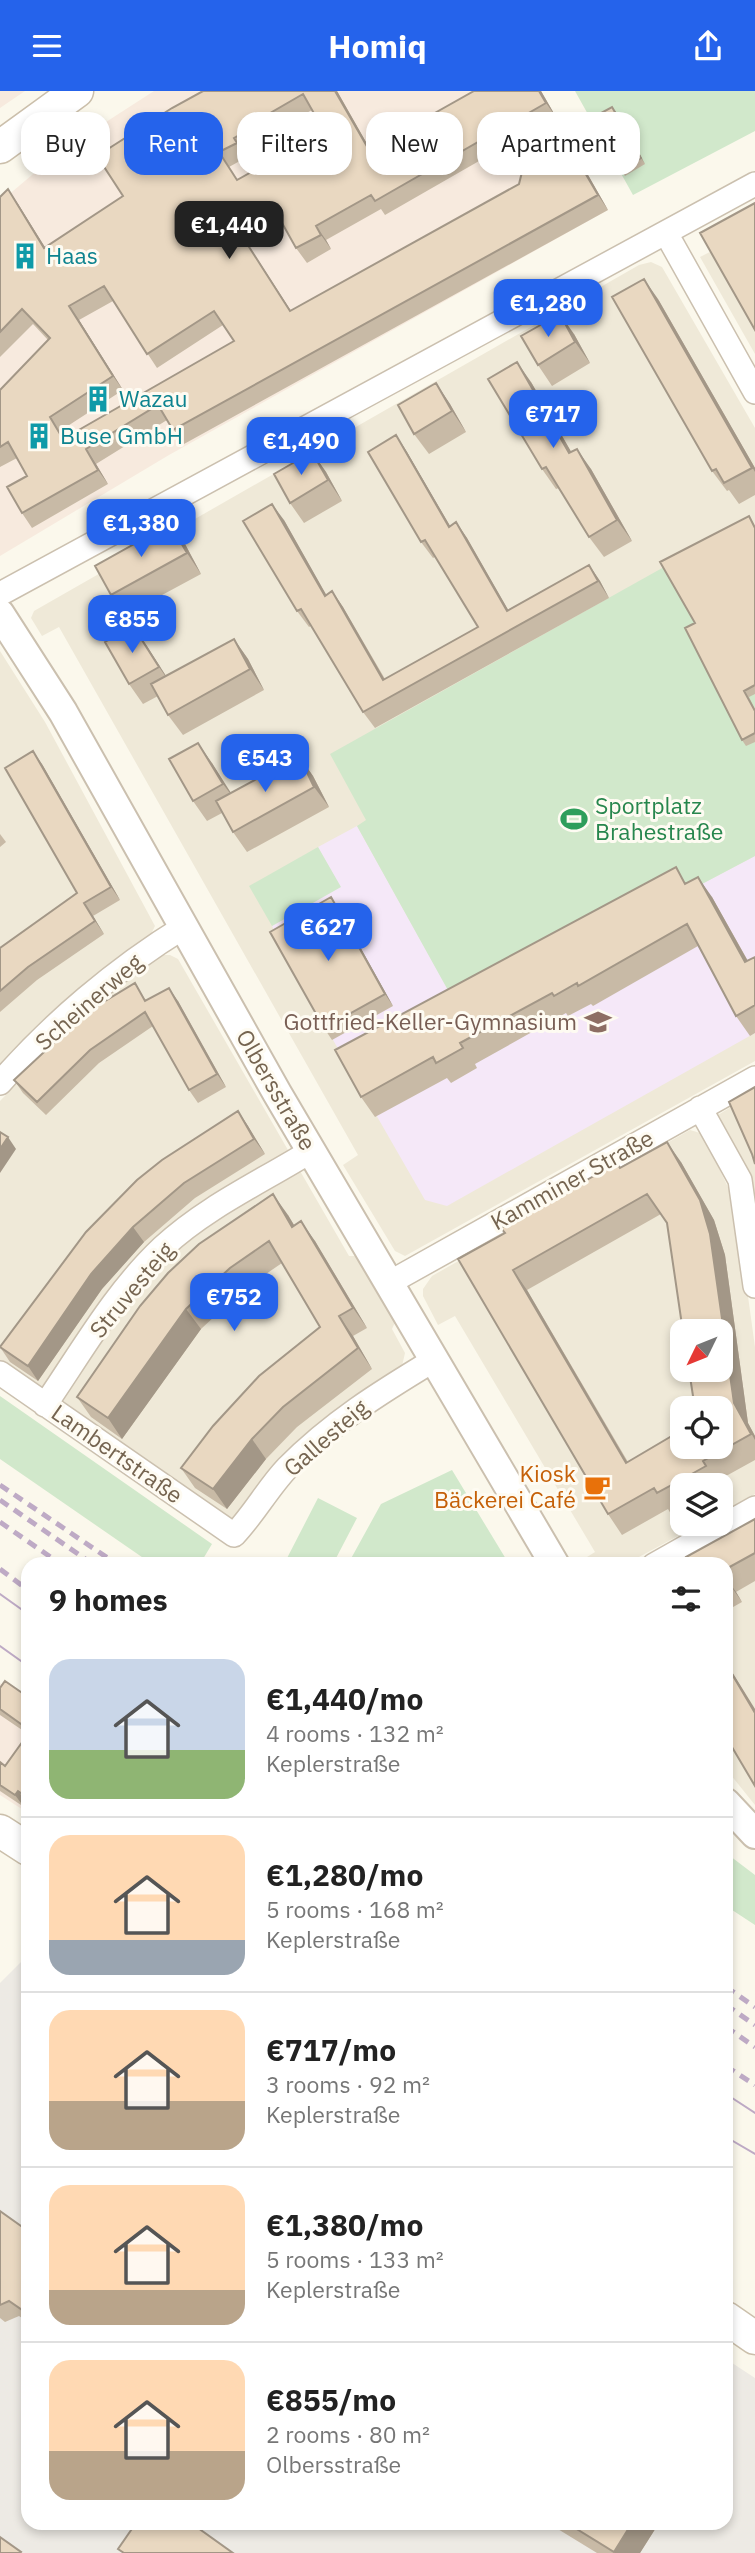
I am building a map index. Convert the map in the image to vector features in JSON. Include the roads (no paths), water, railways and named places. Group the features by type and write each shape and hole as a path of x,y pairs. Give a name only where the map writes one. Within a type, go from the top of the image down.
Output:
{"main road":[{"path":"0,147 77,91"},
{"path":"0,1831 21,1844"},
{"path":"733,2323 755,2338"}],"street":[{"path":"0,594 755,184"},
{"path":"666,233 755,392"},
{"name":"Olbersstraße","path":"0,614 63,712 311,1151 550,1557"},
{"name":"Scheinerweg","path":"0,1083 88,998 155,945 184,927"},
{"name":"Kamminer Straße","path":"389,1283 755,1078"},
{"path":"700,1108 740,1180 755,1286"},
{"name":"Struvesteig","path":"45,1405 115,1303 163,1247 218,1206 311,1151"},
{"name":"Gallesteig","path":"234,1535 285,1471 327,1430 370,1398 434,1360"},
{"name":"Lambertstraße","path":"0,1373 234,1535"},
{"path":"668,1557 755,1508"},
{"path":"733,1810 755,1834"}],"tram line":[{"path":"0,1594 21,1609"},
{"path":"0,1646 21,1661"},
{"path":"733,2099 755,2113"},
{"path":"733,2141 755,2154"}],"railway":[{"path":"0,1485 106,1557"},
{"path":"0,1500 82,1557"},
{"path":"0,1522 50,1557"},
{"path":"0,1569 21,1585"},
{"path":"733,1992 755,2007"},
{"path":"733,2010 755,2025"},
{"path":"733,2032 755,2047"},
{"path":"733,2071 755,2085"}],"place":[{"name":"Haas","path":"25,256"},
{"name":"Wazau","path":"98,399"},
{"name":"Buse GmbH","path":"39,436"},
{"name":"Sportplatz Brahestraße","path":"574,819"},
{"name":"Gottfried-Keller-Gymnasium","path":"598,1022"},
{"name":"Kiosk Bäckerei Café","path":"597,1487"}]}
